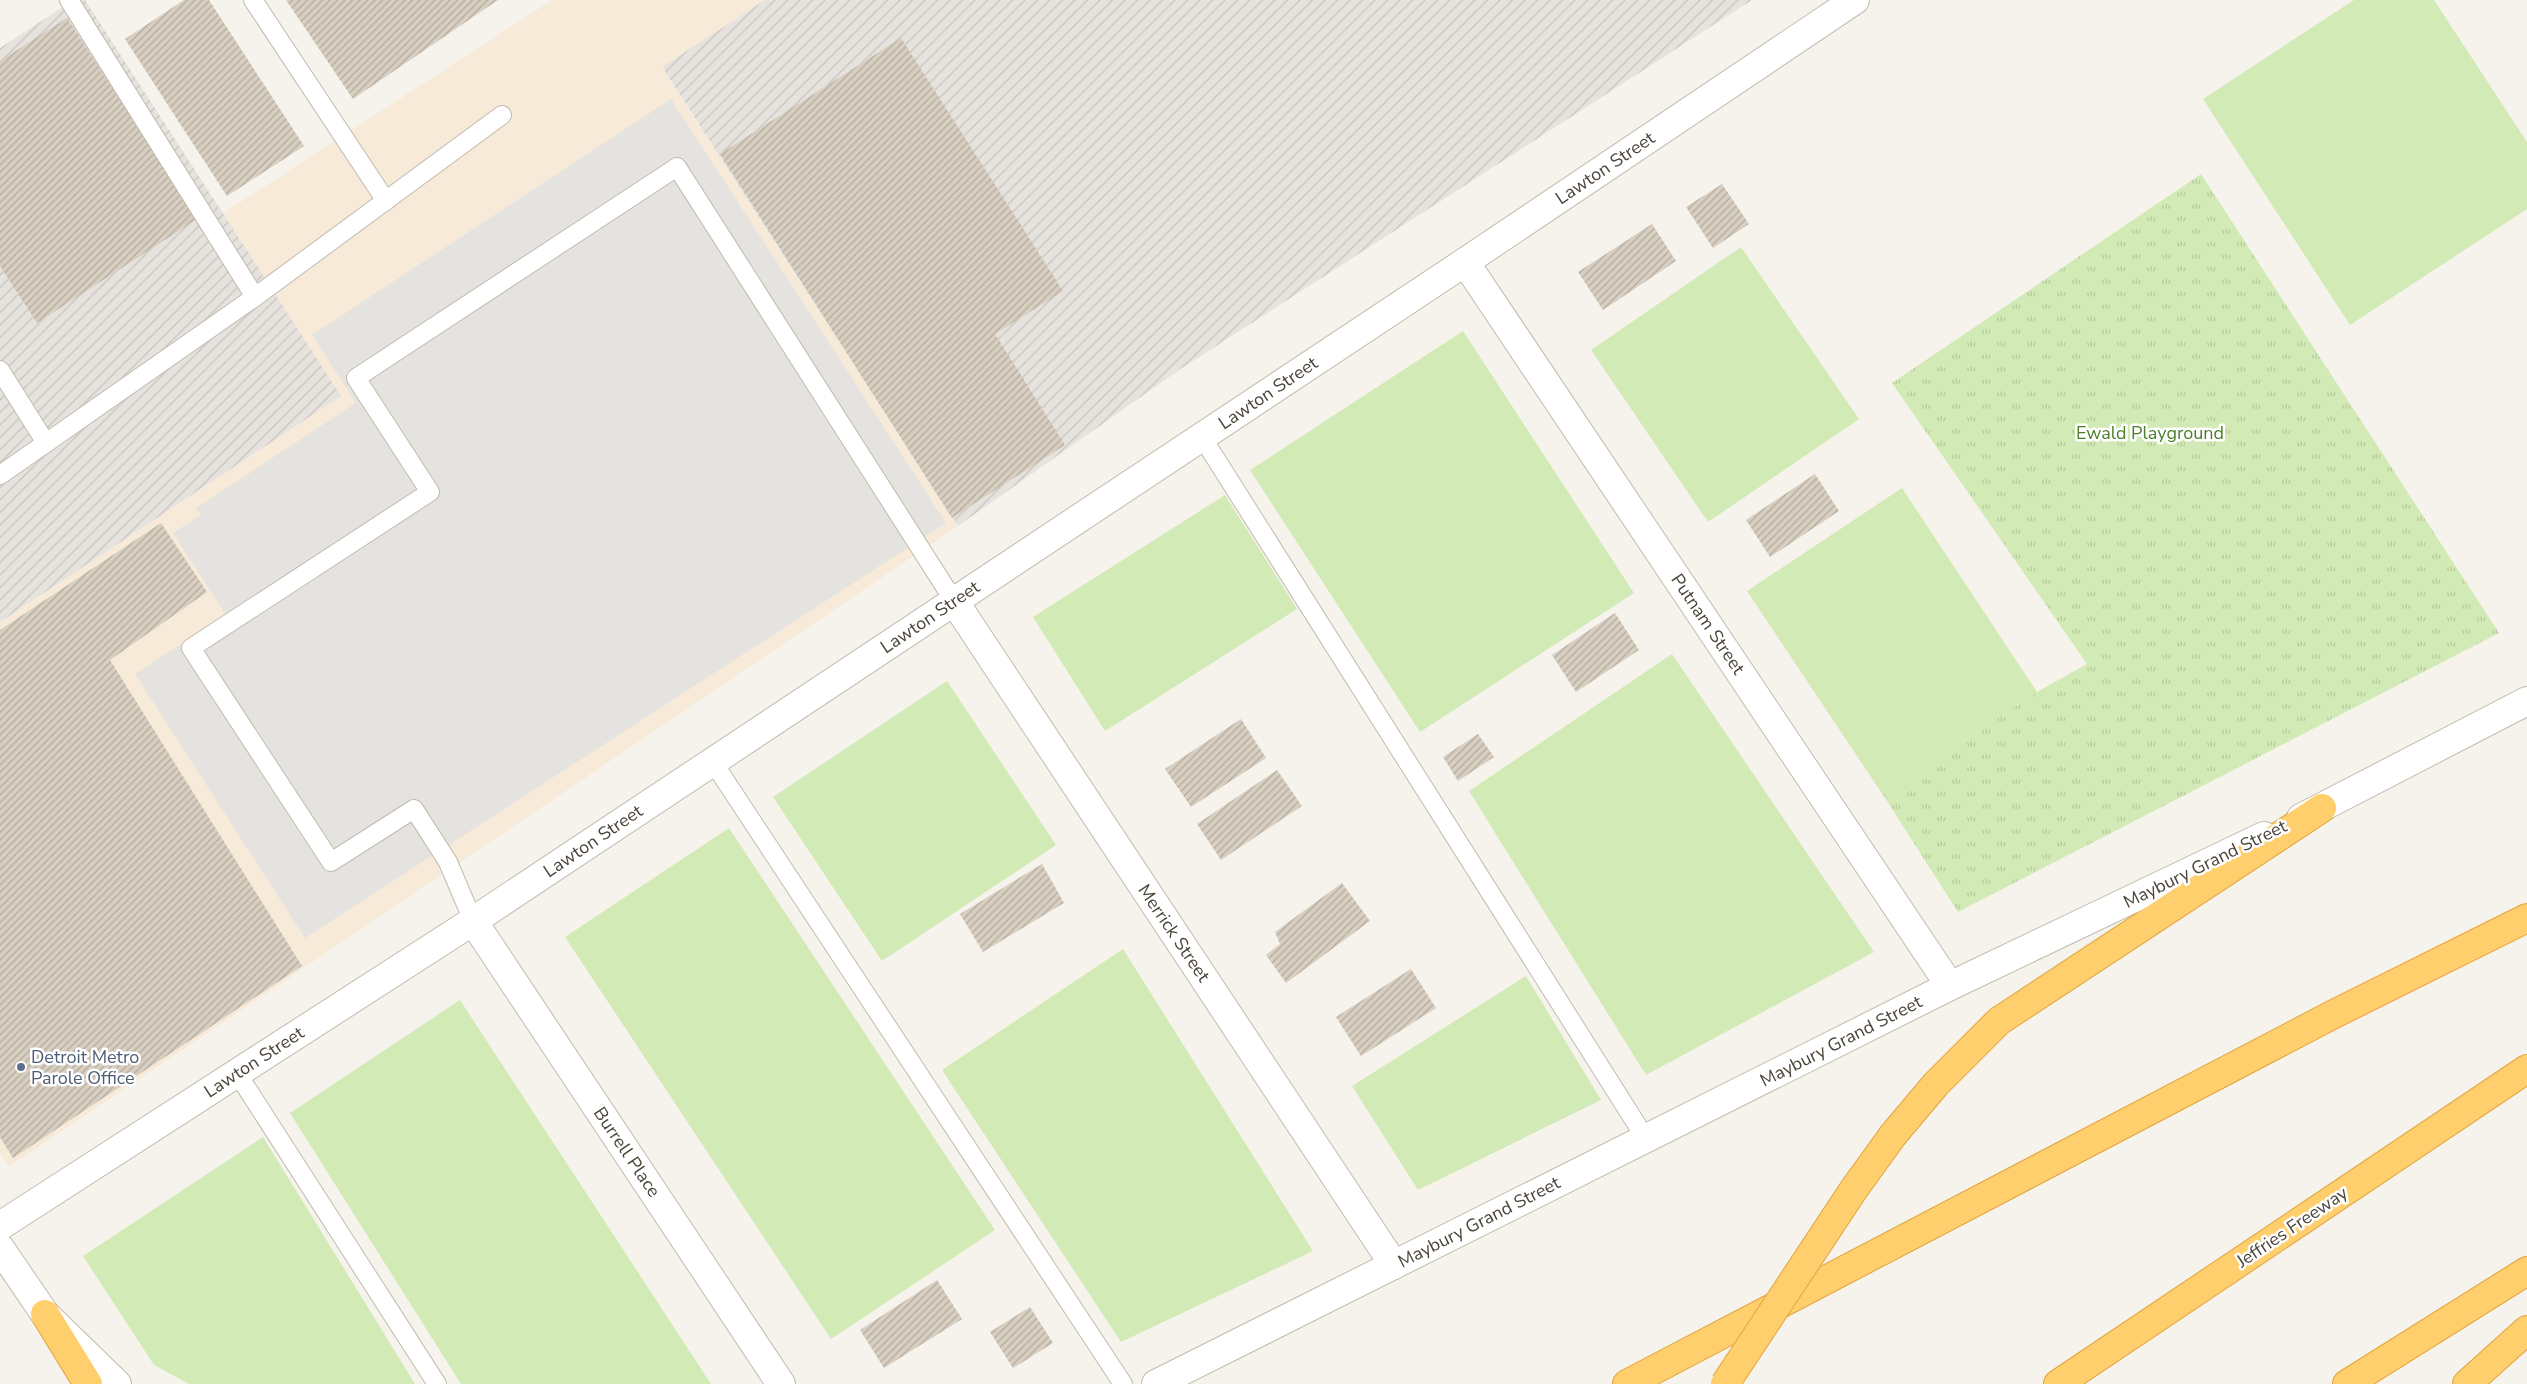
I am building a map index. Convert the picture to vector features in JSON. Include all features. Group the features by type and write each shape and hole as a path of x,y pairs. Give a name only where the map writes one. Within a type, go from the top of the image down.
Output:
{"highway":[{"path":"1725,1384 1854,1189 1893,1135 1936,1084 1999,1021 2322,808"},
{"path":"1609,1384 1636,1379 2334,1014 2527,918"},
{"name":"Jeffries Freeway","path":"2058,1384 2527,1069"},
{"path":"2347,1384 2527,1271"},
{"path":"45,1314 88,1384"},
{"path":"2467,1384 2527,1330"}],"street":[{"name":"Lawton Street","path":"0,1226 473,921 1465,262 1855,0"},
{"name":"Putnam Street","path":"1465,262 1950,986"},
{"name":"Merrick Street","path":"954,602 1394,1265"},
{"name":"Maybury Grand Street","path":"1156,1384 1950,986 2322,808 2527,701"},
{"name":"Burrell Place","path":"473,921 781,1384"},
{"path":"0,1248 45,1314 117,1384"}],"lane":[{"path":"69,0 255,297"},
{"path":"253,0 386,201"},
{"path":"0,475 255,297 502,115"},
{"path":"473,921 448,862 414,810 331,862 191,648 430,492 356,378 677,167 954,602"},
{"path":"0,370 46,443"},
{"path":"1202,437 1646,1139"},
{"path":"712,762 1123,1384"},
{"path":"237,1073 437,1384"}],"shaded area":[{"path":"74,0 85,0 341,396 0,622 0,48"},
{"path":"552,0 765,0 662,68 958,526 9,1167 0,1153 0,622 341,396 222,214"},
{"path":"765,0 1752,0 1179,370 958,526 662,67"},
{"path":"671,99 946,523 305,938 135,674 226,615 173,533 201,515 196,508 356,403 312,335"}],"green space":[{"path":"2354,0 2434,0 2527,142 2527,209 2350,325 2203,99"},
{"name":"Ewald Playground","path":"2201,174 2499,633 1958,912 1883,795 2037,692 2087,664 1892,383"},
{"path":"1741,247 1859,419 1708,522 1591,350"},
{"path":"1463,331 1634,593 1420,732 1250,470"},
{"path":"1902,488 2037,692 1883,795 1747,591"},
{"path":"1225,495 1297,609 1105,731 1033,617"},
{"path":"1672,654 1874,952 1646,1075 1469,791"},
{"path":"947,681 1056,845 882,961 773,797"},
{"path":"729,828 995,1230 831,1339 565,937"},
{"path":"1123,949 1313,1251 1121,1342 942,1070"},
{"path":"1526,976 1601,1100 1418,1190 1352,1086"},
{"path":"460,1000 711,1384 461,1384 290,1113"},
{"path":"263,1137 415,1384 189,1384 154,1365 83,1256"}],"building":[{"path":"184,0 209,0 304,146 227,196 125,39"},
{"path":"286,0 498,0 353,99"},
{"path":"67,18 197,219 37,323 0,266 0,61"},
{"path":"901,38 1063,291 995,334 1065,445 952,518 720,154"},
{"path":"1722,184 1749,224 1713,248 1686,207"},
{"path":"1652,224 1676,261 1603,310 1578,272"},
{"path":"1815,474 1839,511 1770,557 1746,520"},
{"path":"161,523 207,592 110,660 302,966 13,1158 0,1137 0,630"},
{"path":"1615,613 1639,650 1576,692 1552,655"},
{"path":"1241,719 1266,758 1191,807 1165,769"},
{"path":"1478,734 1494,757 1458,781 1443,757"},
{"path":"1277,770 1302,806 1221,860 1197,824"},
{"path":"1042,864 1064,903 983,952 960,914"},
{"path":"1342,883 1370,921 1286,983 1266,955 1280,944 1275,932"},
{"path":"1411,969 1436,1008 1361,1056 1336,1017"},
{"path":"937,1280 962,1319 884,1368 860,1330"},
{"path":"1030,1307 1053,1343 1013,1368 990,1332"}],"place":[{"name":"Detroit Metro Parole Office","path":"21,1067"}]}
